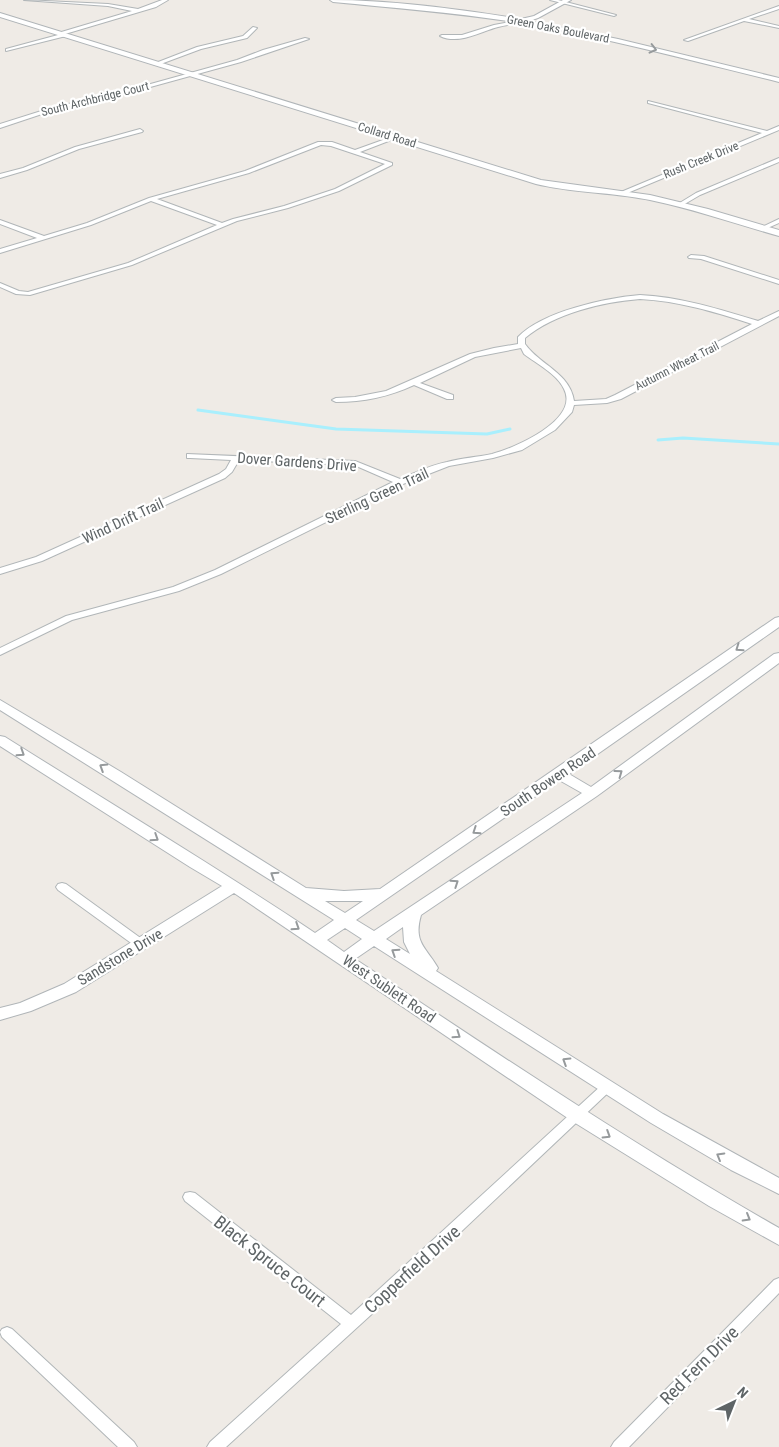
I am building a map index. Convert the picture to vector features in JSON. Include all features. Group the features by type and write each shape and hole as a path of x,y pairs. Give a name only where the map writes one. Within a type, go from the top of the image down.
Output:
{"main road":[{"name":"Green Oaks Boulevard","path":"333,0 447,9 520,21 626,43 779,80"},
{"path":"386,0 447,9 536,17 623,35 779,72"},
{"path":"520,21 536,17 566,1"},
{"name":"Collard Road","path":"0,16 555,186 624,192 681,204 779,233"},
{"name":"South Bowen Road","path":"316,940 777,623"},
{"path":"344,959 592,792 779,657"},
{"path":"0,704 145,793 642,1111 734,1164 779,1187"},
{"name":"West Sublett Road","path":"0,740 195,864 234,886 578,1116 779,1236"},
{"path":"560,774 592,792"},
{"name":"Sandstone Drive","path":"0,1014 25,1007 70,988 142,945 234,886"},
{"path":"297,890 326,897 348,897 384,893"},
{"path":"415,910 410,924 410,939 418,956 446,985"}],"street":[{"path":"26,0 108,5 139,11"},
{"path":"8,50 139,11 166,0"},
{"path":"552,0 566,1 614,15"},
{"path":"48,8 57,2"},
{"path":"686,40 779,7"},
{"path":"744,19 779,27"},
{"path":"442,36 452,39 468,37 492,27 520,21"},
{"path":"156,64 199,48 245,37 255,28"},
{"name":"South Archbridge Court","path":"0,126 56,108 112,96 239,61 265,50 307,40"},
{"path":"650,102 767,133"},
{"name":"Rush Creek Drive","path":"624,192 779,128"},
{"path":"0,176 25,169 77,148 140,131"},
{"path":"352,151 392,136"},
{"path":"0,251 89,224 151,199 247,172 320,143 332,144 390,164 337,190 222,225 130,264 28,294 18,293 0,285"},
{"path":"681,204 698,194 779,160"},
{"path":"768,164 779,168"},
{"path":"151,199 222,225"},
{"path":"763,228 779,221"},
{"path":"0,222 45,238"},
{"path":"691,257 702,257 779,282"},
{"path":"571,403 569,391 562,380 527,352 522,346 522,337 539,325 586,305 617,298 647,297 680,300 759,324"},
{"name":"Autumn Wheat Trail","path":"571,403 607,401 618,397 779,313"},
{"path":"336,400 373,398 392,393 484,352 522,346"},
{"path":"414,383 450,396"},
{"name":"Sterling Green Trail","path":"0,652 69,618 176,589 218,572 400,482 447,464 493,456 519,448 552,428 568,410 571,403"},
{"name":"Dover Gardens Drive","path":"190,456 355,463 400,482"},
{"name":"Wind Drift Trail","path":"0,571 60,550 222,476 230,470 236,458"},
{"path":"62,886 142,945"},
{"name":"Copperfield Drive","path":"214,1447 607,1088"},
{"name":"Black Spruce Court","path":"190,1197 350,1324"},
{"name":"Red Fern Drive","path":"619,1447 779,1284"},
{"path":"7,1333 129,1447"}],"waterway":[{"path":"198,410 336,429 487,434 510,429"},
{"path":"658,440 683,438 779,444"}]}
